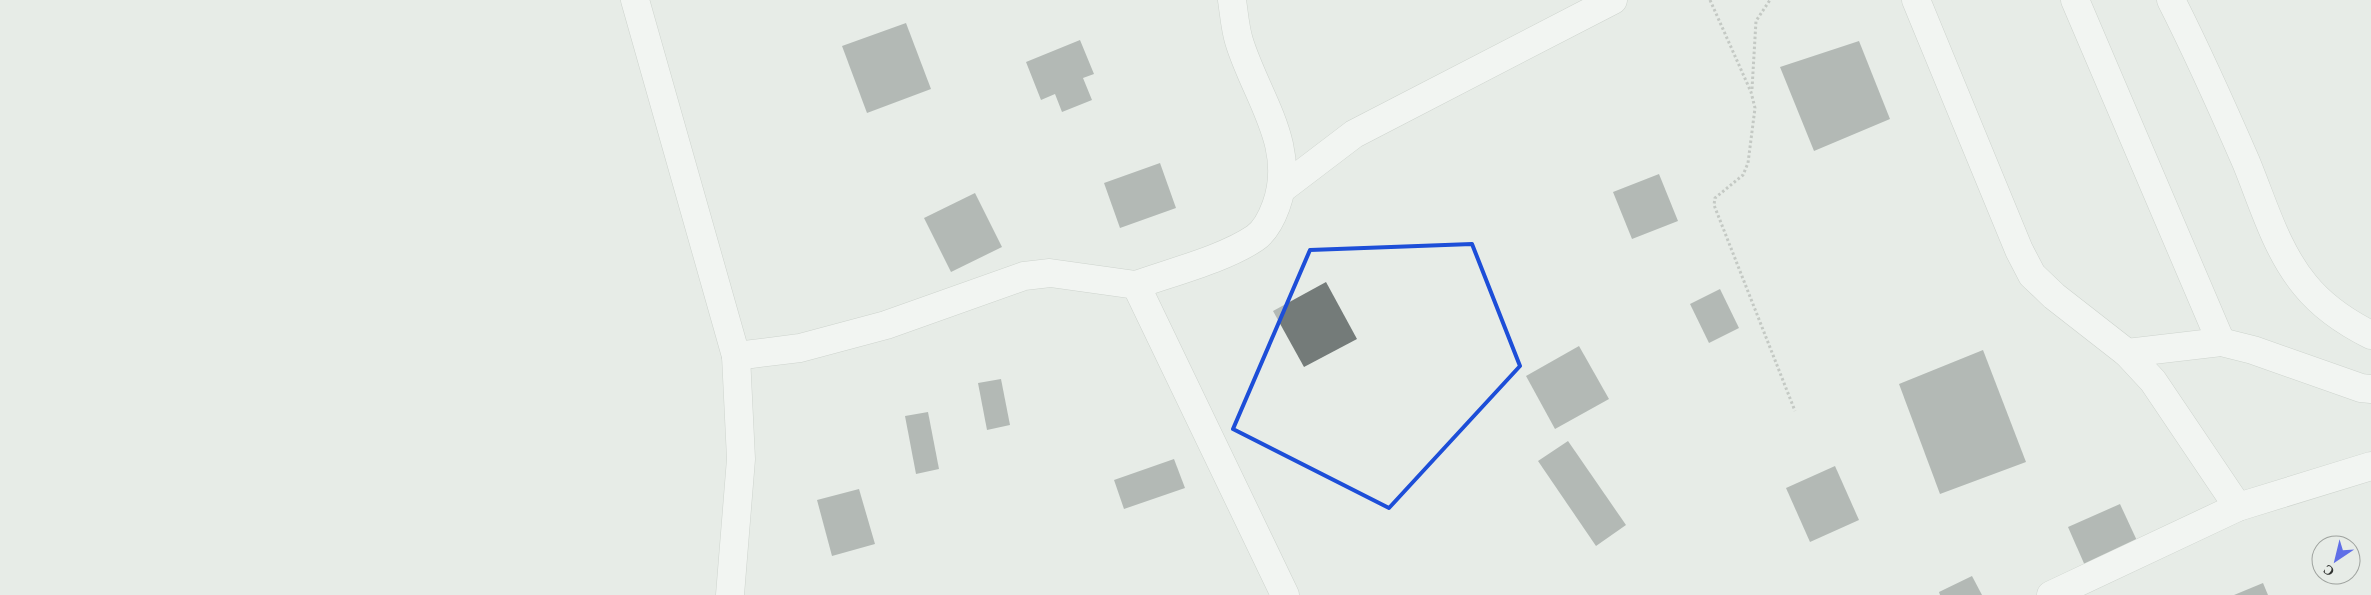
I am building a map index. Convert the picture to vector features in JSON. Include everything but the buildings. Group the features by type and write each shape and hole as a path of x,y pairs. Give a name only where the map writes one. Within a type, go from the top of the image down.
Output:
{"street":[{"path":"635,0 736,356 741,459 730,595"},
{"path":"736,356 800,348 886,325 1024,276 1050,273 1136,285 1238,248 1258,236 1272,216 1283,188 1282,157 1271,117 1239,41 1232,0"},
{"path":"1283,188 1354,134 1613,0"},
{"path":"1916,0 2019,250 2032,275 2054,296 2127,353 2153,380 2238,507"},
{"path":"2075,0 2220,342"},
{"path":"2171,0 2210,78 2286,258 2305,286 2328,307 2353,326 2371,335"},
{"path":"1136,285 1285,595"},
{"path":"2127,353 2220,342 2253,350 2361,388 2371,389"},
{"path":"2051,595 2238,507 2371,466"}],"path":[{"path":"1710,0 1751,92 1755,108 1748,163 1743,175 1714,198 1714,205 1795,411"},
{"path":"1751,92 1756,21 1770,0"}],"highlighted area":[{"path":"1472,244 1520,366 1389,508 1233,429 1310,250"}]}
